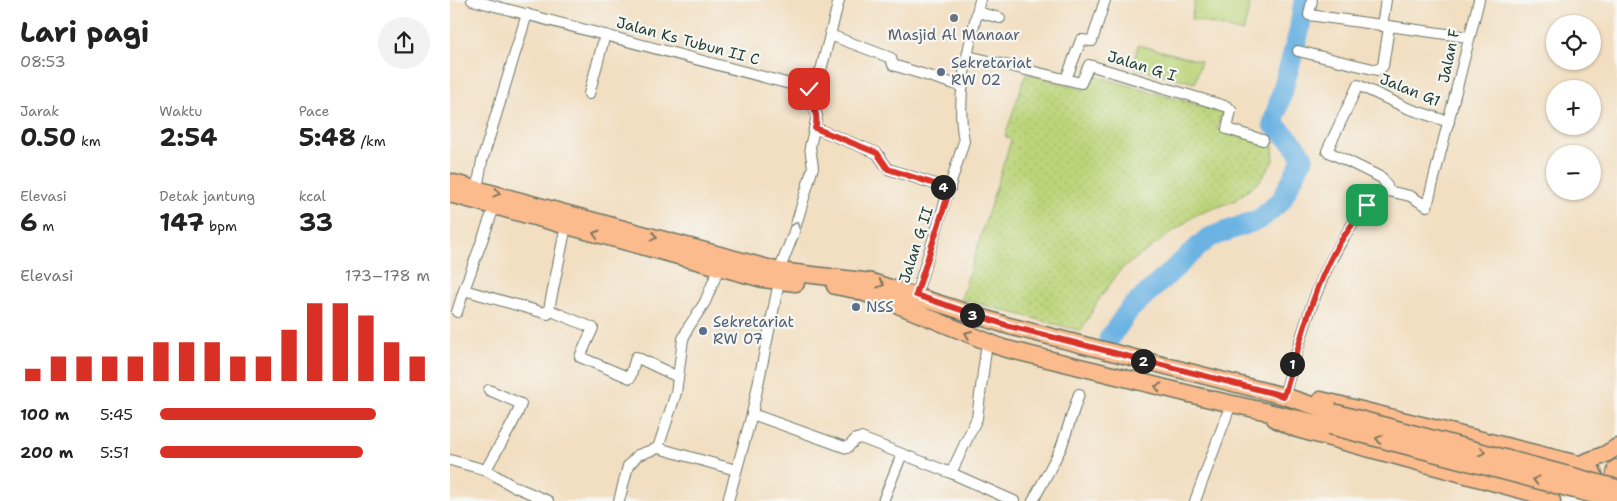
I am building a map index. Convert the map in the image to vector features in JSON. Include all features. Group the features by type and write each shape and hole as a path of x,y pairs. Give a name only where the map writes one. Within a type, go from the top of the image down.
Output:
{"highway":[{"path":"1608,501 1617,469"}],"main road":[{"path":"450,182 779,276 865,280 1009,326 1289,393 1330,401 1580,464 1590,467 1595,475 1597,485 1590,501"},
{"path":"450,194 719,268 779,276 856,290 903,306 987,342 1231,404 1265,412 1332,419 1617,488"},
{"path":"1289,393 1332,419 1617,501"},
{"path":"1265,412 1286,426 1536,494 1552,501"},
{"path":"1580,464 1604,455 1617,447"}],"street":[{"name":"Jalan Ks Tubun II C","path":"472,0 809,89"},
{"path":"728,501 752,414 779,276 808,189 813,167 810,147 818,116 809,89 821,70 839,0"},
{"name":"Jalan G II","path":"916,295 964,141 961,126 961,86 980,0"},
{"path":"1066,79 1081,40 1092,40 1105,0"},
{"path":"1312,0 1309,15 1385,27 1468,36"},
{"path":"1298,51 1377,70 1383,66 1386,0"},
{"name":"Jalan F","path":"1387,191 1410,196 1427,206 1449,122 1468,36 1479,0"},
{"path":"977,12 1000,18"},
{"path":"477,189 482,161 527,14"},
{"path":"589,94 605,35"},
{"path":"830,35 891,58 893,64 961,86"},
{"name":"Jalan G I","path":"968,56 1081,83 1089,66 1228,107 1231,110 1227,129 1263,140"},
{"name":"Jalan G1","path":"1387,191 1387,186 1382,178 1327,151 1358,85 1407,108 1449,122"},
{"path":"815,128 877,153 888,169 950,189"},
{"path":"1289,393 1306,322 1336,250 1367,205 1382,190 1387,191"},
{"path":"458,312 464,290 495,205"},
{"path":"464,290 548,314 566,226"},
{"path":"658,448 676,393 683,339 705,302 719,268"},
{"path":"549,310 593,328 580,357 630,378 636,358 678,377"},
{"path":"952,473 977,418 987,342"},
{"path":"486,470 497,446 510,429 521,404 488,390"},
{"path":"1033,501 1060,448 1079,394"},
{"path":"1195,501 1231,404"},
{"path":"752,414 847,448 856,439 861,438 952,473 1014,501"},
{"path":"619,501 628,466 638,455 658,448 736,470"},
{"path":"883,501 902,454"},
{"path":"450,460 486,470 537,499 548,501"}],"green space":[{"path":"1195,0 1251,1 1243,32 1191,19"},
{"path":"1138,45 1201,61 1195,83 1133,67"},
{"path":"1026,73 1084,90 1088,74 1223,112 1217,129 1273,145 1274,160 1259,182 1234,201 1196,215 1121,269 1098,301 1081,331 961,299 1011,140 1005,136"}],"waterway":[{"path":"1109,339 1129,310 1208,238 1260,219 1281,201 1303,158 1292,142 1273,124 1299,32 1304,0"}],"place":[{"name":"Masjid Al Manaar","path":"954,18"},
{"name":"Sekretariat RW 02","path":"941,72"},
{"name":"NSS","path":"856,307"},
{"name":"Sekretariat RW 07","path":"703,331"}],"route":[{"path":"809,89 818,116 815,128 877,153 888,169 950,189 916,295 959,311 1009,326 1284,396 1288,376 1303,330 1328,266 1342,238 1367,205"}]}
